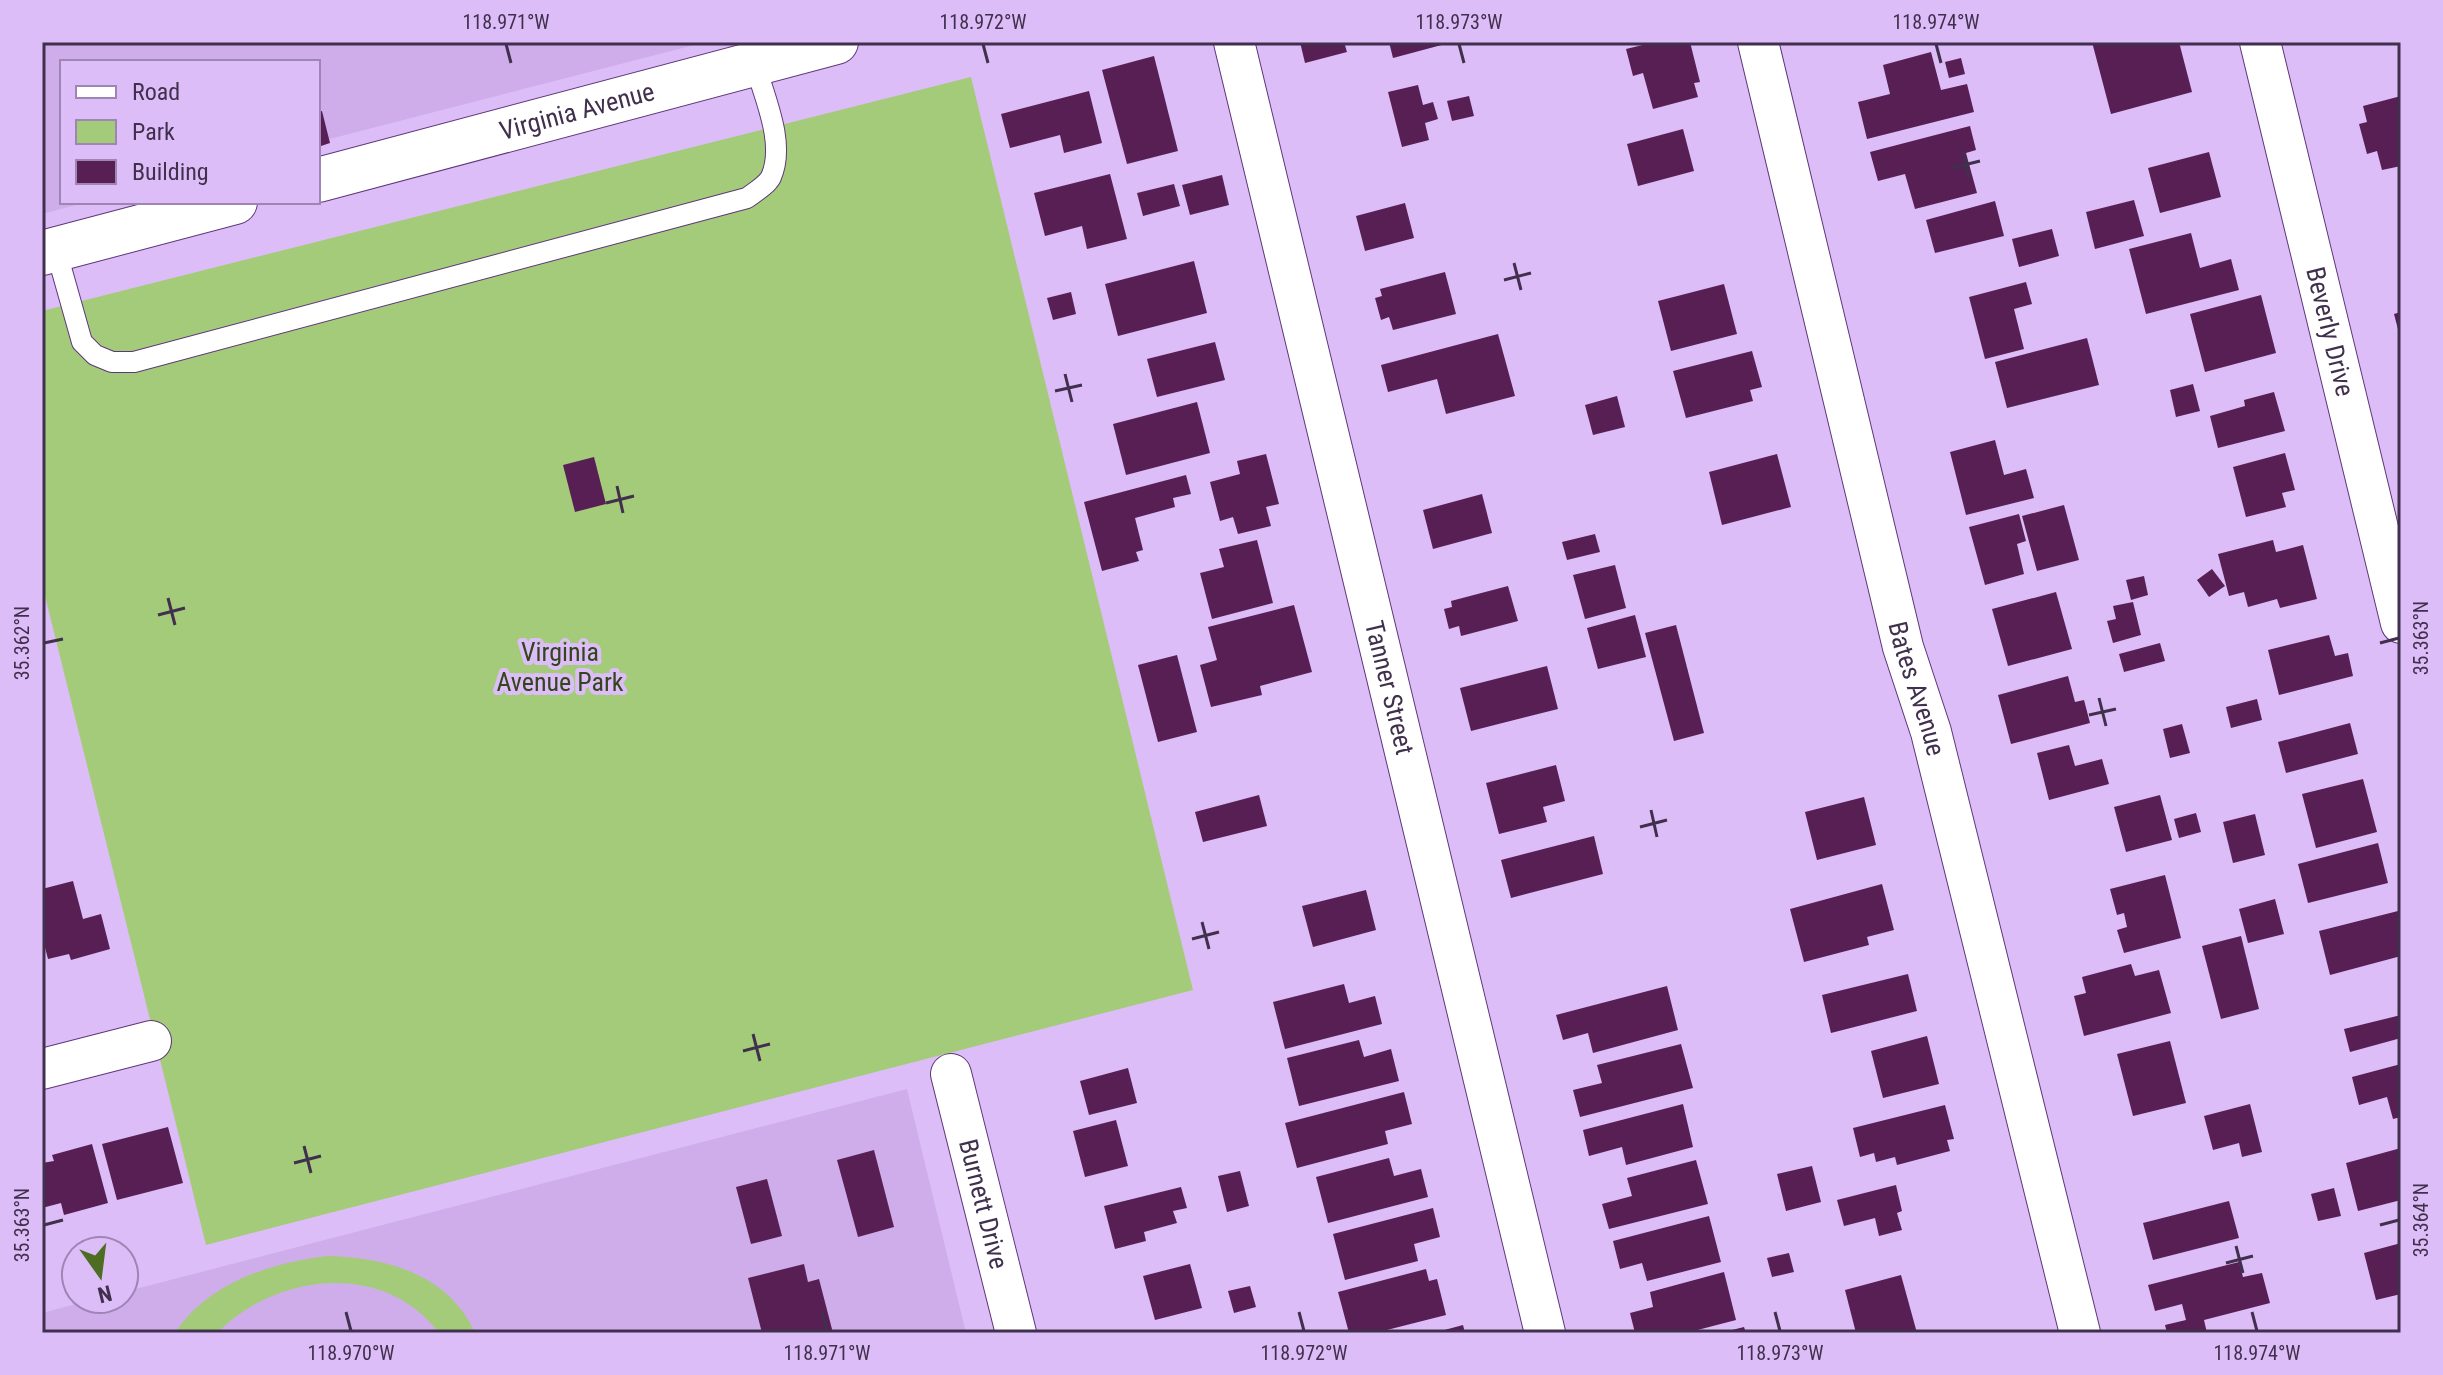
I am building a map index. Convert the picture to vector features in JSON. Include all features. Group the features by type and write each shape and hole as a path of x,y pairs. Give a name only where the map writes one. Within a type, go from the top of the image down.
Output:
{"street":[{"name":"Virginia Avenue","path":"320,179 836,42"},
{"name":"Tanner Street","path":"1234,42 1545,1333"},
{"name":"Bates Avenue","path":"1758,42 1903,647 1931,732 2080,1333"},
{"name":"Beverly Drive","path":"2260,42 2389,520 2401,623"},
{"path":"49,251 227,204"},
{"path":"42,1069 151,1041"},
{"name":"Burnett Drive","path":"951,1074 1016,1333"}],"lane":[{"path":"49,251 82,342 95,355 112,362 150,358 747,198 770,180 777,157 774,131 755,64"}],"shaded area":[{"path":"42,42 706,42 320,141 320,60 60,60 60,204 80,204 42,214"},
{"path":"907,1089 966,1333 42,1333 42,1313 60,1308 60,1315 140,1315 140,1288"}],"green space":[{"name":"Virginia Avenue Park","path":"971,77 1193,990 206,1245 42,584 42,311"},
{"path":"327,1256 371,1260 413,1273 449,1296 464,1313 475,1333 439,1333 416,1310 389,1294 360,1285 330,1283 299,1287 269,1297 241,1313 217,1333 175,1333 205,1301 242,1278 284,1264"}],"building":[{"path":"1300,42 1344,42 1347,52 1305,63"},
{"path":"1389,42 1449,42 1449,43 1393,58"},
{"path":"1655,42 1690,42 1700,82 1694,83 1698,97 1653,109 1643,73 1633,76 1626,49"},
{"path":"2092,42 2179,42 2192,92 2111,114"},
{"path":"1931,52 1941,90 1967,84 1974,112 1867,139 1858,102 1890,94 1883,65"},
{"path":"1154,56 1178,151 1127,164 1102,70"},
{"path":"1961,58 1965,74 1949,78 1945,62"},
{"path":"1418,85 1423,105 1433,102 1438,119 1425,123 1429,140 1402,147 1388,92"},
{"path":"1089,91 1102,143 1064,153 1060,135 1010,148 1001,114"},
{"path":"1469,96 1474,116 1452,121 1447,101"},
{"path":"2401,96 2401,166 2382,170 2377,151 2367,154 2359,124 2367,122 2363,106"},
{"path":"320,112 330,143 320,146"},
{"path":"1970,126 1976,150 1966,153 1977,193 1915,209 1905,174 1878,181 1870,152"},
{"path":"1683,129 1694,171 1638,186 1627,144"},
{"path":"2209,152 2221,197 2160,213 2148,168"},
{"path":"1110,174 1127,239 1087,249 1082,226 1045,236 1034,193"},
{"path":"1222,175 1229,205 1190,215 1182,185"},
{"path":"1174,184 1180,206 1143,216 1137,193"},
{"path":"2134,200 2144,236 2095,249 2086,212"},
{"path":"1995,201 2004,236 1935,253 1926,220"},
{"path":"1405,203 1414,238 1365,251 1356,216"},
{"path":"2052,229 2059,256 2019,267 2012,239"},
{"path":"2191,233 2200,268 2231,259 2239,290 2146,314 2129,249"},
{"path":"1194,261 1207,313 1118,336 1105,284"},
{"path":"1445,272 1456,314 1393,330 1389,317 1381,320 1375,298 1382,296 1380,289"},
{"path":"2026,282 2032,304 2014,309 2024,349 1985,359 1969,297"},
{"path":"1724,284 1737,334 1671,351 1658,301"},
{"path":"1071,292 1076,314 1053,320 1047,298"},
{"path":"2261,295 2276,353 2205,372 2190,314"},
{"path":"2401,312 2401,336 2400,337 2394,314"},
{"path":"1498,334 1515,396 1446,414 1437,379 1388,392 1381,365"},
{"path":"2087,338 2099,385 2007,408 1995,362"},
{"path":"1215,342 1225,380 1157,397 1147,359"},
{"path":"1752,351 1762,387 1750,390 1753,401 1686,418 1673,371"},
{"path":"2193,384 2200,411 2176,417 2170,390"},
{"path":"2274,392 2285,431 2218,448 2210,416 2245,406 2244,400"},
{"path":"1617,396 1625,427 1593,435 1585,405"},
{"path":"1197,402 1210,453 1126,475 1113,424"},
{"path":"1995,440 2004,475 2026,469 2034,498 1966,515 1950,452"},
{"path":"2285,453 2295,490 2282,493 2286,507 2246,517 2233,467"},
{"path":"1266,454 1279,504 1266,507 1271,526 1238,534 1233,517 1220,521 1210,482 1240,474 1237,461"},
{"path":"1777,454 1791,507 1722,525 1709,472"},
{"path":"594,457 606,504 575,512 563,465"},
{"path":"1186,475 1191,494 1173,498 1175,507 1135,518 1143,550 1136,552 1139,561 1102,571 1084,502"},
{"path":"1482,494 1492,533 1433,549 1423,510"},
{"path":"2064,505 2079,560 2037,571 2022,516"},
{"path":"2019,514 2026,541 2017,544 2024,574 1985,585 1969,527"},
{"path":"1595,534 1600,552 1567,560 1562,542"},
{"path":"1257,540 1273,603 1212,619 1200,573 1224,567 1219,549"},
{"path":"2273,540 2276,552 2303,545 2317,599 2280,608 2277,599 2248,607 2244,592 2229,596 2218,554"},
{"path":"1615,565 1626,608 1585,619 1573,575"},
{"path":"2212,569 2225,586 2209,597 2197,580"},
{"path":"2144,576 2148,595 2131,600 2126,580"},
{"path":"1508,586 1518,621 1461,636 1459,626 1449,629 1444,609 1452,607 1451,601"},
{"path":"2056,592 2072,649 2008,666 1992,609"},
{"path":"2133,602 2141,635 2113,643 2107,621 2116,619 2113,606"},
{"path":"1294,605 1312,672 1260,686 1262,695 1211,707 1200,665 1217,660 1208,627"},
{"path":"1635,615 1646,657 1598,669 1587,628"},
{"path":"1676,625 1704,733 1674,741 1645,633"},
{"path":"2329,635 2335,656 2348,653 2353,676 2279,695 2268,650"},
{"path":"2160,643 2165,661 2124,672 2119,654"},
{"path":"1177,655 1197,732 1158,742 1138,665"},
{"path":"1547,666 1558,709 1471,731 1460,688"},
{"path":"2068,676 2075,702 2084,700 2090,723 2011,744 1998,695"},
{"path":"2257,699 2262,720 2231,728 2226,707"},
{"path":"2350,723 2358,754 2286,773 2278,742"},
{"path":"2182,724 2190,753 2170,758 2163,729"},
{"path":"2069,745 2075,766 2102,759 2109,784 2049,800 2037,753"},
{"path":"1556,765 1565,801 1543,807 1547,822 1499,834 1486,783"},
{"path":"2363,779 2377,832 2316,848 2302,794"},
{"path":"1259,795 1267,826 1203,842 1195,812"},
{"path":"2160,795 2172,840 2126,852 2114,807"},
{"path":"1864,797 1876,845 1817,860 1805,812"},
{"path":"2196,813 2201,832 2179,838 2174,819"},
{"path":"2255,814 2265,855 2233,863 2223,822"},
{"path":"1594,836 1603,874 1511,898 1501,860"},
{"path":"2378,843 2388,883 2308,903 2298,864"},
{"path":"2165,875 2181,938 2124,953 2117,930 2127,927 2124,913 2117,915 2110,889"},
{"path":"73,881 83,919 101,914 110,949 71,960 69,954 48,959 42,936 42,889"},
{"path":"1882,884 1894,930 1867,937 1869,945 1804,962 1790,909"},
{"path":"1366,890 1376,930 1313,947 1302,906"},
{"path":"2275,899 2284,934 2248,943 2239,909"},
{"path":"2398,911 2401,956 2330,975 2319,931"},
{"path":"2241,936 2259,1009 2221,1019 2202,946"},
{"path":"2131,964 2135,976 2159,970 2171,1013 2084,1036 2074,996 2086,993 2082,977"},
{"path":"1908,974 1917,1011 1831,1033 1822,995"},
{"path":"1344,984 1349,1003 1375,996 1382,1024 1285,1049 1273,1002"},
{"path":"1667,986 1678,1030 1593,1053 1588,1033 1563,1040 1556,1015"},
{"path":"2401,1015 2401,1038 2350,1052 2344,1029"},
{"path":"1927,1036 1939,1084 1883,1098 1871,1051"},
{"path":"1359,1040 1364,1057 1391,1049 1399,1081 1299,1106 1287,1058"},
{"path":"2170,1041 2186,1103 2133,1116 2117,1054"},
{"path":"1681,1044 1693,1088 1580,1117 1573,1090 1602,1083 1597,1065"},
{"path":"2401,1064 2401,1117 2393,1119 2387,1097 2359,1105 2352,1077"},
{"path":"1128,1068 1137,1103 1089,1115 1080,1081"},
{"path":"1404,1092 1412,1124 1385,1131 1388,1144 1297,1168 1285,1123"},
{"path":"1683,1104 1693,1147 1626,1165 1622,1147 1589,1156 1583,1130"},
{"path":"2250,1104 2262,1152 2242,1157 2239,1143 2213,1150 2204,1116"},
{"path":"1945,1105 1954,1139 1947,1140 1950,1151 1897,1165 1895,1157 1876,1162 1874,1153 1860,1157 1853,1128"},
{"path":"1116,1120 1128,1166 1085,1177 1073,1131"},
{"path":"168,1127 183,1183 117,1200 102,1144"},
{"path":"92,1144 108,1203 64,1215 61,1203 42,1208 42,1163 54,1161 52,1155"},
{"path":"2401,1148 2401,1200 2358,1211 2346,1163"},
{"path":"874,1150 894,1227 858,1237 837,1160"},
{"path":"1389,1158 1394,1176 1421,1169 1428,1197 1328,1223 1316,1177"},
{"path":"1696,1160 1708,1204 1609,1229 1602,1204 1632,1196 1627,1178"},
{"path":"1812,1166 1821,1202 1786,1211 1777,1174"},
{"path":"1240,1171 1249,1206 1227,1212 1218,1176"},
{"path":"767,1179 782,1236 751,1244 736,1187"},
{"path":"1896,1185 1902,1211 1897,1213 1902,1230 1879,1236 1875,1218 1844,1226 1837,1200"},
{"path":"1181,1187 1187,1208 1173,1211 1177,1223 1144,1232 1146,1241 1115,1249 1104,1206"},
{"path":"2334,1188 2341,1216 2318,1221 2311,1194"},
{"path":"2229,1201 2239,1238 2153,1260 2143,1223"},
{"path":"1433,1208 1440,1237 1414,1244 1418,1261 1345,1280 1333,1234"},
{"path":"1709,1216 1721,1262 1647,1281 1642,1263 1620,1269 1613,1241"},
{"path":"2401,1243 2401,1294 2376,1300 2364,1253"},
{"path":"1789,1253 1794,1272 1772,1277 1767,1258"},
{"path":"2239,1262 2243,1277 2262,1273 2270,1303 2204,1320 2207,1333 2167,1333 2165,1325 2186,1320 2182,1304 2155,1311 2148,1285"},
{"path":"804,1264 808,1282 819,1279 833,1333 762,1333 748,1278"},
{"path":"1190,1264 1202,1308 1155,1320 1143,1276"},
{"path":"1426,1269 1429,1281 1437,1279 1446,1315 1375,1333 1349,1333 1338,1292"},
{"path":"1724,1272 1736,1320 1686,1333 1635,1333 1630,1313 1653,1307 1650,1292"},
{"path":"1901,1275 1917,1333 1856,1333 1845,1290"},
{"path":"1250,1286 1256,1307 1234,1313 1228,1291"},
{"path":"1463,1325 1465,1333 1437,1333 1437,1332"},
{"path":"1744,1327 1746,1333 1724,1333 1724,1332"}]}
